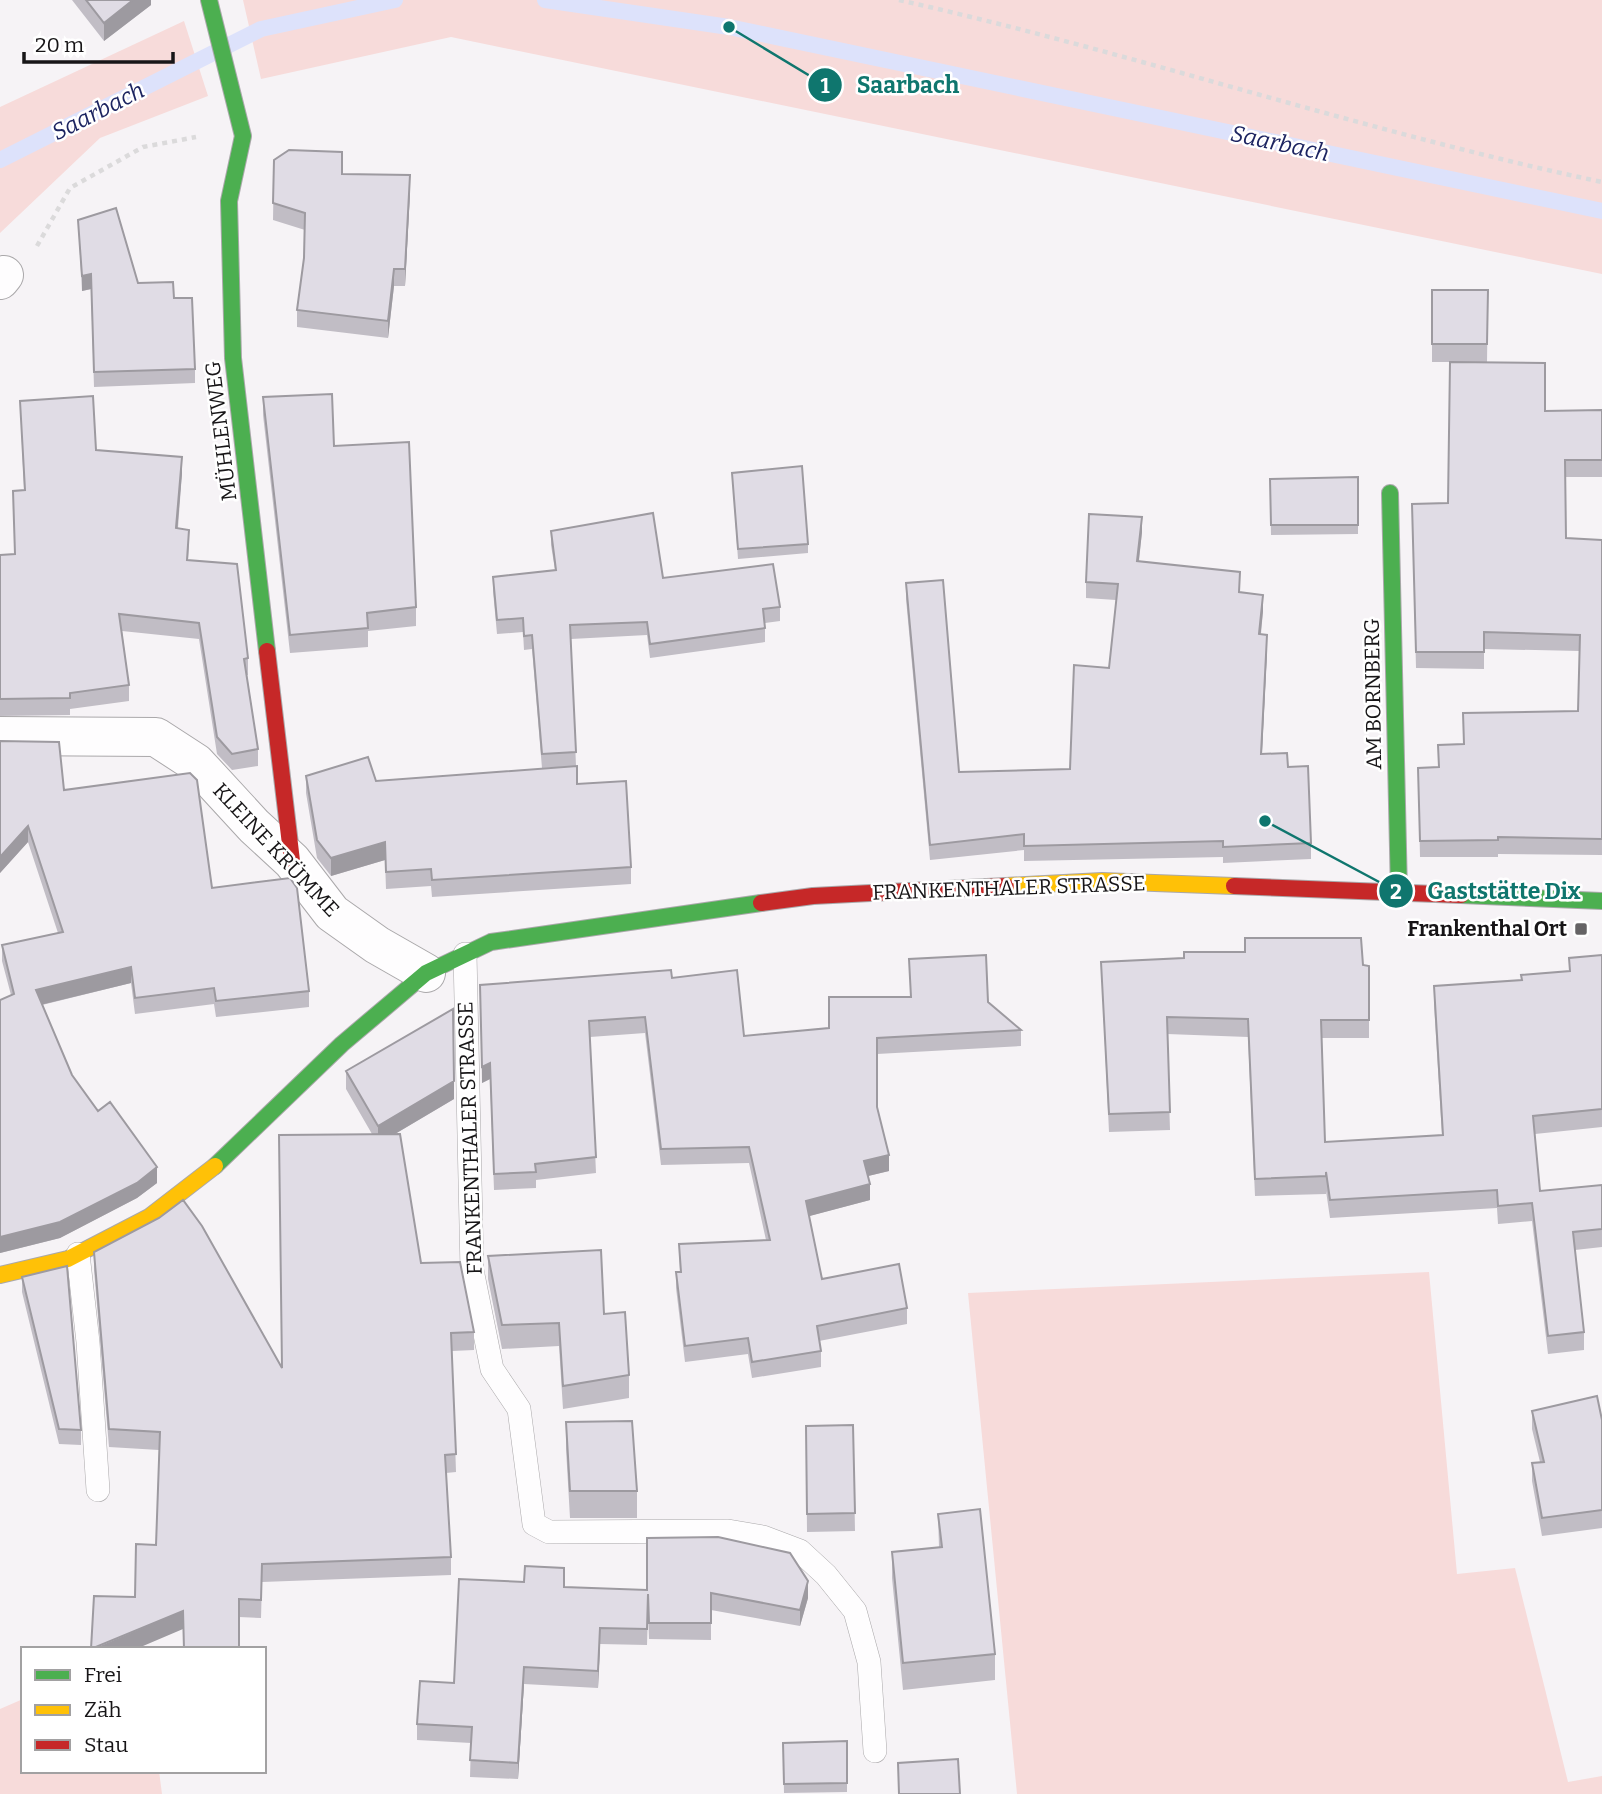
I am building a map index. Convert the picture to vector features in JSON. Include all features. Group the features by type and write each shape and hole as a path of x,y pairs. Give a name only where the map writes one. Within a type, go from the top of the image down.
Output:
{"main road":[{"name":"MÜHLENWEG","path":"209,0 243,136 229,201 233,358 292,861"},
{"name":"AM BORNBERG","path":"1390,493 1399,893"},
{"name":"FRANKENTHALER STRASSE","path":"0,1275 68,1259 149,1217 229,1155 342,1044 426,973 491,942 813,895 1102,881 1602,901"}],"street":[{"name":"KLEINE KRÜMME","path":"0,736 156,737 196,763 254,826 292,861 332,913 377,945 426,973"}],"lane":[{"name":"FRANKENTHALER STRASSE","path":"465,954 472,1270 492,1370 519,1409 534,1524 549,1532 728,1531 763,1537 800,1551 827,1574 855,1611 869,1661 875,1751"},
{"path":"78,1254 88,1342 98,1490"}],"path":[{"path":"899,0 1181,72 1376,129 1602,182"},
{"path":"2,278 27,263 70,188 144,148 191,137 243,136"}],"shaded area":[{"path":"243,0 1602,0 1602,274 451,37 261,79"},
{"path":"184,21 208,96 100,138 0,233 0,107"},
{"path":"1429,1272 1457,1574 1515,1568 1568,1782 1602,1776 1602,1794 1017,1794 968,1293"},
{"path":"21,1700 21,1773 159,1773 162,1794 0,1794 0,1709"}],"building":[{"path":"86,0 133,0 104,23"},
{"path":"289,150 342,152 342,174 410,175 405,269 394,269 388,321 297,310 304,258 305,213 273,203 274,160"},
{"path":"116,208 138,283 173,282 174,298 192,298 195,369 94,372 91,274 82,276 78,220"},
{"path":"1432,290 1488,290 1487,344 1432,344"},
{"path":"1450,362 1545,363 1545,411 1602,410 1602,460 1565,460 1566,538 1602,540 1602,839 1498,837 1498,840 1420,841 1418,768 1439,767 1438,745 1464,744 1463,713 1578,711 1580,635 1484,632 1484,652 1416,652 1412,504 1448,503"},
{"path":"332,394 334,446 409,442 416,607 367,613 368,628 290,635 263,397"},
{"path":"93,396 96,450 182,457 176,528 189,530 187,560 237,564 248,658 244,659 258,749 232,754 217,737 199,623 119,614 129,685 70,693 70,698 0,699 0,555 15,554 13,491 25,490 20,401"},
{"path":"802,466 808,544 738,549 732,473"},
{"path":"1358,477 1358,525 1271,525 1270,479"},
{"path":"653,513 663,578 773,564 780,607 763,609 765,628 650,644 647,622 570,625 576,752 542,754 532,635 524,636 523,618 497,620 493,577 556,570 551,531"},
{"path":"1089,514 1142,517 1137,561 1240,572 1239,592 1263,595 1259,634 1267,635 1261,754 1287,753 1288,767 1308,766 1311,843 1223,847 1223,841 1024,846 1024,834 930,845 906,583 943,580 959,772 1070,769 1074,665 1109,668 1118,584 1086,582"},
{"path":"0,741 59,742 64,790 190,773 197,780 212,888 290,878 297,888 309,991 216,1001 214,988 135,998 131,967 36,990 72,1075 98,1111 110,1102 157,1167 137,1183 60,1222 0,1237 0,1000 14,994 2,945 63,932 28,826 0,857"},
{"path":"368,757 376,781 577,766 577,784 626,781 631,867 432,880 431,869 386,872 385,842 331,858 317,840 306,776"},
{"path":"1245,938 1361,938 1363,965 1369,966 1369,1020 1321,1020 1325,1142 1443,1135 1434,986 1522,980 1521,975 1570,971 1569,958 1602,955 1602,1109 1533,1116 1540,1191 1602,1185 1602,1229 1573,1232 1584,1332 1548,1336 1532,1203 1498,1206 1497,1190 1330,1200 1326,1172 1326,1176 1255,1179 1248,1019 1167,1017 1170,1112 1109,1114 1101,962 1184,958 1184,952 1245,952"},
{"path":"986,955 988,1002 1021,1030 877,1038 877,1107 889,1155 864,1161 870,1184 806,1201 822,1279 899,1264 907,1308 817,1326 821,1351 752,1362 748,1338 685,1346 676,1272 681,1272 679,1244 770,1240 749,1147 661,1149 645,1017 589,1021 596,1157 535,1164 536,1172 494,1174 490,1063 482,1067 480,985 671,970 672,978 737,970 744,1036 829,1028 829,997 911,997 909,959"},
{"path":"453,1009 454,1081 378,1126 346,1071"},
{"path":"400,1134 421,1263 460,1262 474,1332 451,1333 456,1454 445,1455 451,1557 262,1564 261,1600 239,1599 239,1647 184,1647 183,1611 91,1647 94,1596 135,1597 136,1544 156,1545 160,1432 109,1429 94,1252 159,1218 183,1200 202,1226 282,1368 279,1135"},
{"path":"601,1250 604,1314 625,1312 629,1375 563,1386 559,1323 502,1325 488,1256"},
{"path":"67,1266 81,1430 59,1429 22,1277"},
{"path":"1597,1396 1602,1420 1602,1510 1542,1518 1532,1463 1544,1462 1532,1411"},
{"path":"632,1421 637,1491 570,1491 566,1422"},
{"path":"853,1425 855,1513 807,1514 806,1426"},
{"path":"980,1509 995,1654 903,1663 892,1552 942,1547 938,1514"},
{"path":"718,1537 790,1553 808,1581 800,1610 711,1593 711,1623 649,1623 648,1594 647,1629 600,1628 598,1671 524,1667 518,1763 470,1760 472,1727 417,1724 420,1681 454,1683 459,1579 524,1582 525,1566 564,1568 564,1587 647,1590 647,1538"},
{"path":"847,1741 847,1783 784,1784 783,1743"},
{"path":"958,1759 960,1794 899,1794 898,1763"}],"waterway":[{"name":"Saarbach","path":"0,160 261,29 395,0"},
{"name":"Saarbach","path":"545,0 729,27 1602,211"}],"traffic: fast":[{"path":"209,0 243,136 229,201 233,358 267,651"},
{"path":"1390,493 1399,893"},
{"path":"1461,895 1602,901"},
{"path":"215,1166 342,1044 426,973 491,942 761,903"}],"traffic: slow":[{"path":"1006,886 1102,881 1234,886"},
{"path":"0,1275 68,1259 149,1217 215,1166"}],"traffic: jam":[{"path":"267,651 292,861"},
{"path":"761,903 813,896 1006,886"},
{"path":"1234,886 1461,895"}],"place":[{"name":"Saarbach","path":"729,27"},
{"name":"Gaststätte Dix","path":"1265,821"},
{"name":"Frankenthal Ort","path":"1581,929"}]}
